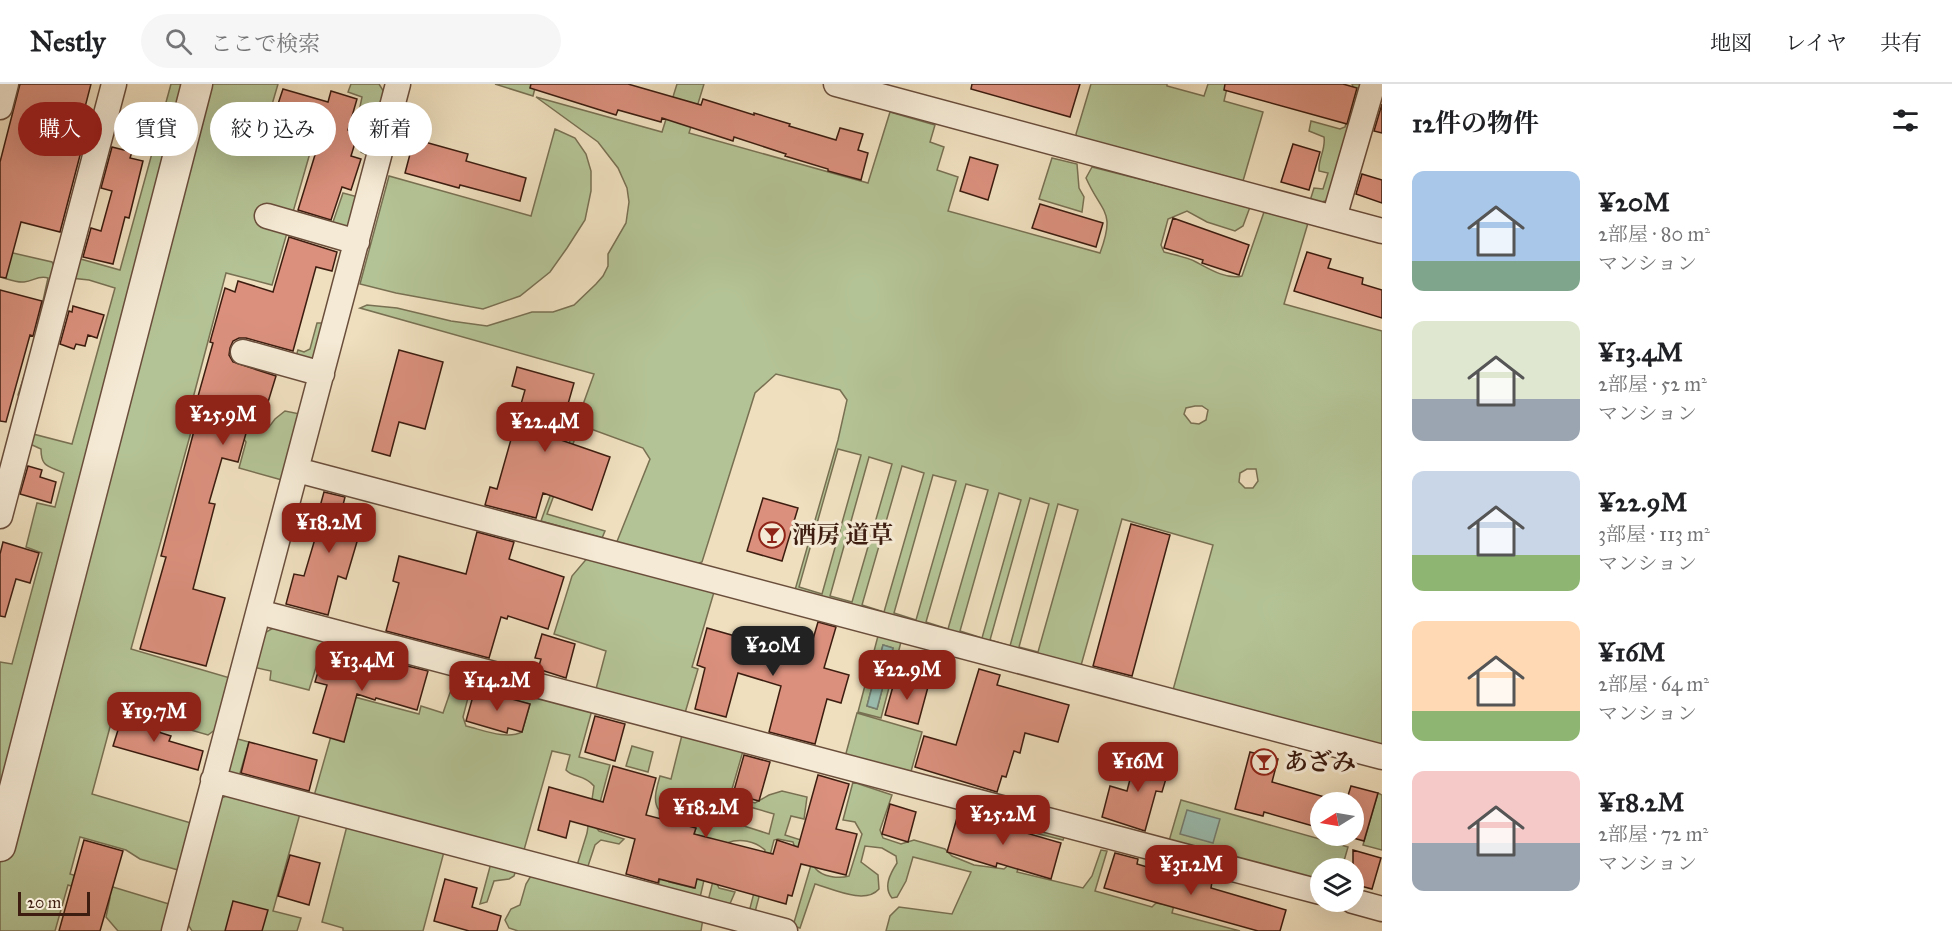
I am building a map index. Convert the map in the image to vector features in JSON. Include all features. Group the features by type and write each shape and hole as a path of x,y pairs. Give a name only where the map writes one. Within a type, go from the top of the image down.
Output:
{"street":[{"path":"0,107 6,84"},
{"path":"0,516 114,84"},
{"path":"0,846 197,84"},
{"path":"174,931 398,84"},
{"path":"836,84 1382,231"},
{"path":"1334,218 1373,84"},
{"path":"267,216 357,242"},
{"path":"243,352 322,374"},
{"path":"297,470 1382,757"},
{"path":"259,612 1310,889"},
{"path":"213,780 785,931"},
{"path":"1364,904 1382,909"}],"green space":[{"path":"171,84 278,84 273,102 210,102 210,156 309,156 272,285 226,273 192,402 197,410 223,416 249,411 255,415 256,423 269,427 285,411 300,414 282,480 239,468 246,442 242,436 224,423 196,414 131,649 230,678 216,729 208,735 177,726 174,724 173,717 117,701 92,794 191,823 178,870 140,859 126,850 80,837 70,874 169,904 162,931 118,931 106,917 110,898 68,885 55,931 0,931 0,662 12,664 42,553 26,547 37,503 55,507 64,473 47,466 42,460 41,449 30,444 33,434 72,444 115,288 89,280 71,278 77,258 120,270 151,156 198,156 198,102 166,102"},
{"path":"351,84 379,84 384,92 381,102 361,102 362,97 348,92"},
{"path":"495,84 536,84 533,96"},
{"path":"677,84 704,84 689,133 868,183 890,112 935,125 930,142 944,147 937,170 958,177 948,211 1100,253 1105,239 1107,220 1086,178 1092,167 1250,207 1243,226 1235,231 1207,222 1187,211 1168,219 1161,245 1164,252 1189,259 1218,273 1236,277 1242,276 1264,212 1308,223 1284,304 1382,331 1382,752 1173,690 1213,545 1122,519 1080,669 795,590 838,440 847,400 840,390 776,374 755,393 702,562 694,565 616,544 650,459 643,448 580,425 547,514 605,531 602,538 541,521 594,374 360,308 367,305 397,308 451,321 487,326 532,312 553,312 574,305 603,276 608,266 608,254 626,223 629,202 627,188 618,168 598,142 536,97 662,132","holes":["1195,406 1202,406 1208,410 1206,420 1199,424 1191,423 1184,414 1186,408","838,449 861,455 822,594 799,587","869,457 892,464 852,602 830,596","902,466 924,473 884,612 862,605","1247,469 1256,469 1258,481 1253,488 1245,488 1239,482 1240,473","933,475 956,481 916,620 894,613","966,484 988,490 948,629 926,622","999,493 1021,500 982,638 960,631","1030,498 1049,504 1010,646 990,640","1058,504 1078,510 1038,652 1019,647"]},
{"path":"1091,84 1167,84 1167,86 1204,96 1208,84 1228,84 1224,101 1263,112 1243,181 1077,137"},
{"path":"1352,84 1362,84 1329,200 1309,204 1314,188 1323,189 1328,173 1319,171 1324,137 1309,131 1311,121 1340,129 1345,127 1355,92"},
{"path":"555,129 575,138 586,154 591,171 591,191 585,220 550,272 520,296 483,309 360,284 389,176 531,216"},
{"path":"1052,158 1077,164 1079,188 1084,197 1082,212 1039,199"},
{"path":"343,193 358,197 350,225 340,228 332,225"},
{"path":"0,250 52,262 56,270 22,398 18,395 31,355 48,278 41,277 21,282 0,277"},
{"path":"317,323 325,323 314,359 306,362 295,359 298,350 304,352 310,349"},
{"path":"589,556 714,592 692,667 698,669 685,713 596,689 606,651 554,634 572,576"},
{"path":"273,628 324,641 309,690 270,680 271,671 253,667 263,634"},
{"path":"878,636 901,642 881,718 858,712","holes":["883,645 893,648 877,709 867,706"]},
{"path":"477,680 592,710 579,757 610,765 594,825 599,831 624,839 619,844 601,840 595,845 585,875 575,872 587,833 594,786 566,770 570,755 552,751 522,857 312,803 343,694 419,714 421,706 443,713 453,684 461,684 470,690 463,717 466,726 502,735 522,732 530,704 475,689"},
{"path":"857,713 922,732 910,775 845,757"},
{"path":"682,735 743,751 730,796 755,803 782,791 807,797 804,819 791,816 785,835 810,843 827,826 815,868 826,875 849,876 862,834 855,822 843,820 853,782 892,795 880,830 883,838 901,844 914,840 945,849 952,856 974,865 1004,869 1016,858 1026,828 1031,825 1065,834 1063,840 1035,833 1030,834 1017,872 1083,888 1092,876 1101,850 1107,851 1095,891 1152,907 1156,903 1167,905 1175,874 1154,866 1156,861 1183,869 1172,913 1240,931 886,931 890,916 899,907 952,914 971,872 913,857 906,881 897,897 892,898 888,885 897,863 896,856 882,848 865,846 861,862 878,875 879,889 873,894 857,896 815,884 800,928 793,926 811,865 796,851 793,842 778,839 774,840 755,912 748,916 765,850 752,843 737,841 727,843 717,884 719,888 735,892 729,906 707,905 713,881 704,880 699,902 657,891 664,863 656,794 660,776 671,779","holes":["750,807 774,814 769,834 744,826","696,828 694,834 708,838 694,888 669,882"]},
{"path":"234,738 249,742 238,780 225,773"},
{"path":"632,746 653,752 648,772 626,766"},
{"path":"236,792 301,810 273,911 301,918 297,931 192,931 187,923 219,799"},
{"path":"1378,793 1382,795 1382,850 1364,845"},
{"path":"1181,800 1310,836 1310,846 1348,847 1345,858 1310,858 1310,880 1169,841"},
{"path":"348,822 445,848 423,931 343,931 343,928 322,922"},
{"path":"491,863 516,870 514,876 509,879 494,881 487,902 480,904"},
{"path":"532,874 703,918 701,931 518,931 509,928 505,920 511,909 520,905 526,884"}],"shaded area":[{"path":"883,645 893,648 877,709 867,706"},
{"path":"1187,810 1220,819 1213,843 1180,834"}],"building":[{"path":"20,84 91,84 86,102 18,102 18,156 80,156 60,232 21,222 6,278 0,277 0,162"},
{"path":"531,84 628,84 701,105 703,99 836,140 840,128 863,134 858,150 868,153 861,180 828,171 828,169 734,137 733,141 662,118 661,122 618,110 616,115 530,88"},
{"path":"972,84 1080,84 1070,117 971,89"},
{"path":"1225,84 1343,84 1357,88 1347,124 1224,90"},
{"path":"283,89 328,102 279,102"},
{"path":"331,91 357,99 356,102 348,102 348,156 361,159 351,190 342,187 331,220 298,210 315,156 336,156 336,102 328,102"},
{"path":"1382,104 1382,133 1374,131"},
{"path":"432,144 468,154 466,161 526,178 520,201 405,173 410,156 432,156"},
{"path":"1293,144 1320,152 1309,190 1281,182"},
{"path":"112,147 114,148 114,156 131,156 130,158 143,161 129,218 125,217 113,264 83,257 91,228 101,231 112,191 101,188"},
{"path":"970,157 998,165 988,200 960,191"},
{"path":"1362,174 1382,180 1382,203 1356,194"},
{"path":"1040,204 1103,223 1096,247 1032,228"},
{"path":"1173,218 1249,245 1239,275 1202,263 1203,260 1164,248"},
{"path":"289,237 337,252 332,271 316,267 293,351 246,338 233,341 230,348 229,355 233,362 276,376 265,412 253,408 238,462 222,458 209,503 215,504 193,589 225,598 206,666 140,649 166,557 161,556 200,408 195,407 213,343 210,342 225,288 235,292 238,281 273,292"},
{"path":"1307,252 1331,259 1328,268 1363,278 1362,284 1382,290 1382,318 1294,291"},
{"path":"0,290 42,301 33,336 30,335 6,422 0,421"},
{"path":"73,306 104,315 97,338 88,335 85,346 76,344 74,349 60,344 69,311 72,312"},
{"path":"399,350 443,362 425,429 399,422 390,456 372,451"},
{"path":"517,367 574,383 558,439 610,457 592,510 543,493 536,518 485,505 490,487 497,489 525,390 512,386"},
{"path":"28,466 42,470 40,477 56,482 51,503 20,494"},
{"path":"324,492 345,497 343,505 373,514 367,537 359,535 346,579 338,576 328,615 286,604 294,574 304,576 320,522 316,521"},
{"path":"763,498 798,508 782,561 747,551"},
{"path":"1131,524 1170,535 1132,676 1093,666"},
{"path":"477,532 514,542 509,559 564,577 548,629 508,616 507,619 501,617 489,658 386,631 399,583 393,581 399,556 466,574"},
{"path":"3,542 39,553 30,583 16,579 5,617 0,616 0,554"},
{"path":"818,622 836,627 824,668 849,675 841,703 827,699 815,744 769,732 781,686 738,673 726,717 695,709 705,668 697,665 707,628 756,642 759,630 811,646"},
{"path":"542,634 575,644 566,678 538,669 541,659 535,658"},
{"path":"323,655 387,674 391,662 428,671 417,710 357,694 344,742 313,733 327,685 315,682"},
{"path":"979,669 1000,675 997,685 1069,705 1058,742 1025,733 1020,753 1014,751 1006,777 1002,776 997,792 915,767 924,736 956,745"},
{"path":"895,679 928,687 918,724 885,715"},
{"path":"475,689 530,704 522,732 508,728 507,733 466,721"},
{"path":"124,711 143,716 141,721 150,724 149,729 171,736 169,741 203,751 198,770 113,746"},
{"path":"595,716 625,724 615,761 585,752"},
{"path":"249,742 317,760 309,791 241,773"},
{"path":"1137,752 1171,762 1162,792 1156,791 1145,831 1102,817 1110,786 1127,791"},
{"path":"1250,752 1278,759 1272,782 1310,793 1310,825 1264,812 1263,816 1235,809"},
{"path":"744,755 770,762 759,801 733,794"},
{"path":"613,766 656,778 646,815 696,828 694,834 773,854 777,840 798,847 818,775 849,784 836,829 857,834 846,875 801,864 792,896 788,895 786,904 697,879 695,888 659,879 658,883 626,874 635,839 570,821 566,838 538,830 549,787 603,802"},
{"path":"1351,786 1378,793 1364,841 1364,792 1349,792"},
{"path":"890,804 916,812 908,842 882,834"},
{"path":"959,811 989,819 988,822 1061,843 1051,879 997,863 996,867 947,852"},
{"path":"84,840 123,851 100,931 59,931"},
{"path":"1353,850 1381,858 1372,889 1364,887 1364,858 1353,858"},
{"path":"1115,853 1138,859 1137,864 1184,878 1184,875 1212,882 1211,888 1286,910 1280,931 1258,931 1104,888"},
{"path":"290,855 320,863 309,905 278,896"},
{"path":"445,879 477,888 472,907 501,916 497,931 469,931 434,921"},
{"path":"233,901 268,910 262,931 225,931"}],"place":[{"name":"酒房 道草","path":"772,535"},
{"name":"あざみ","path":"1264,762"}]}
